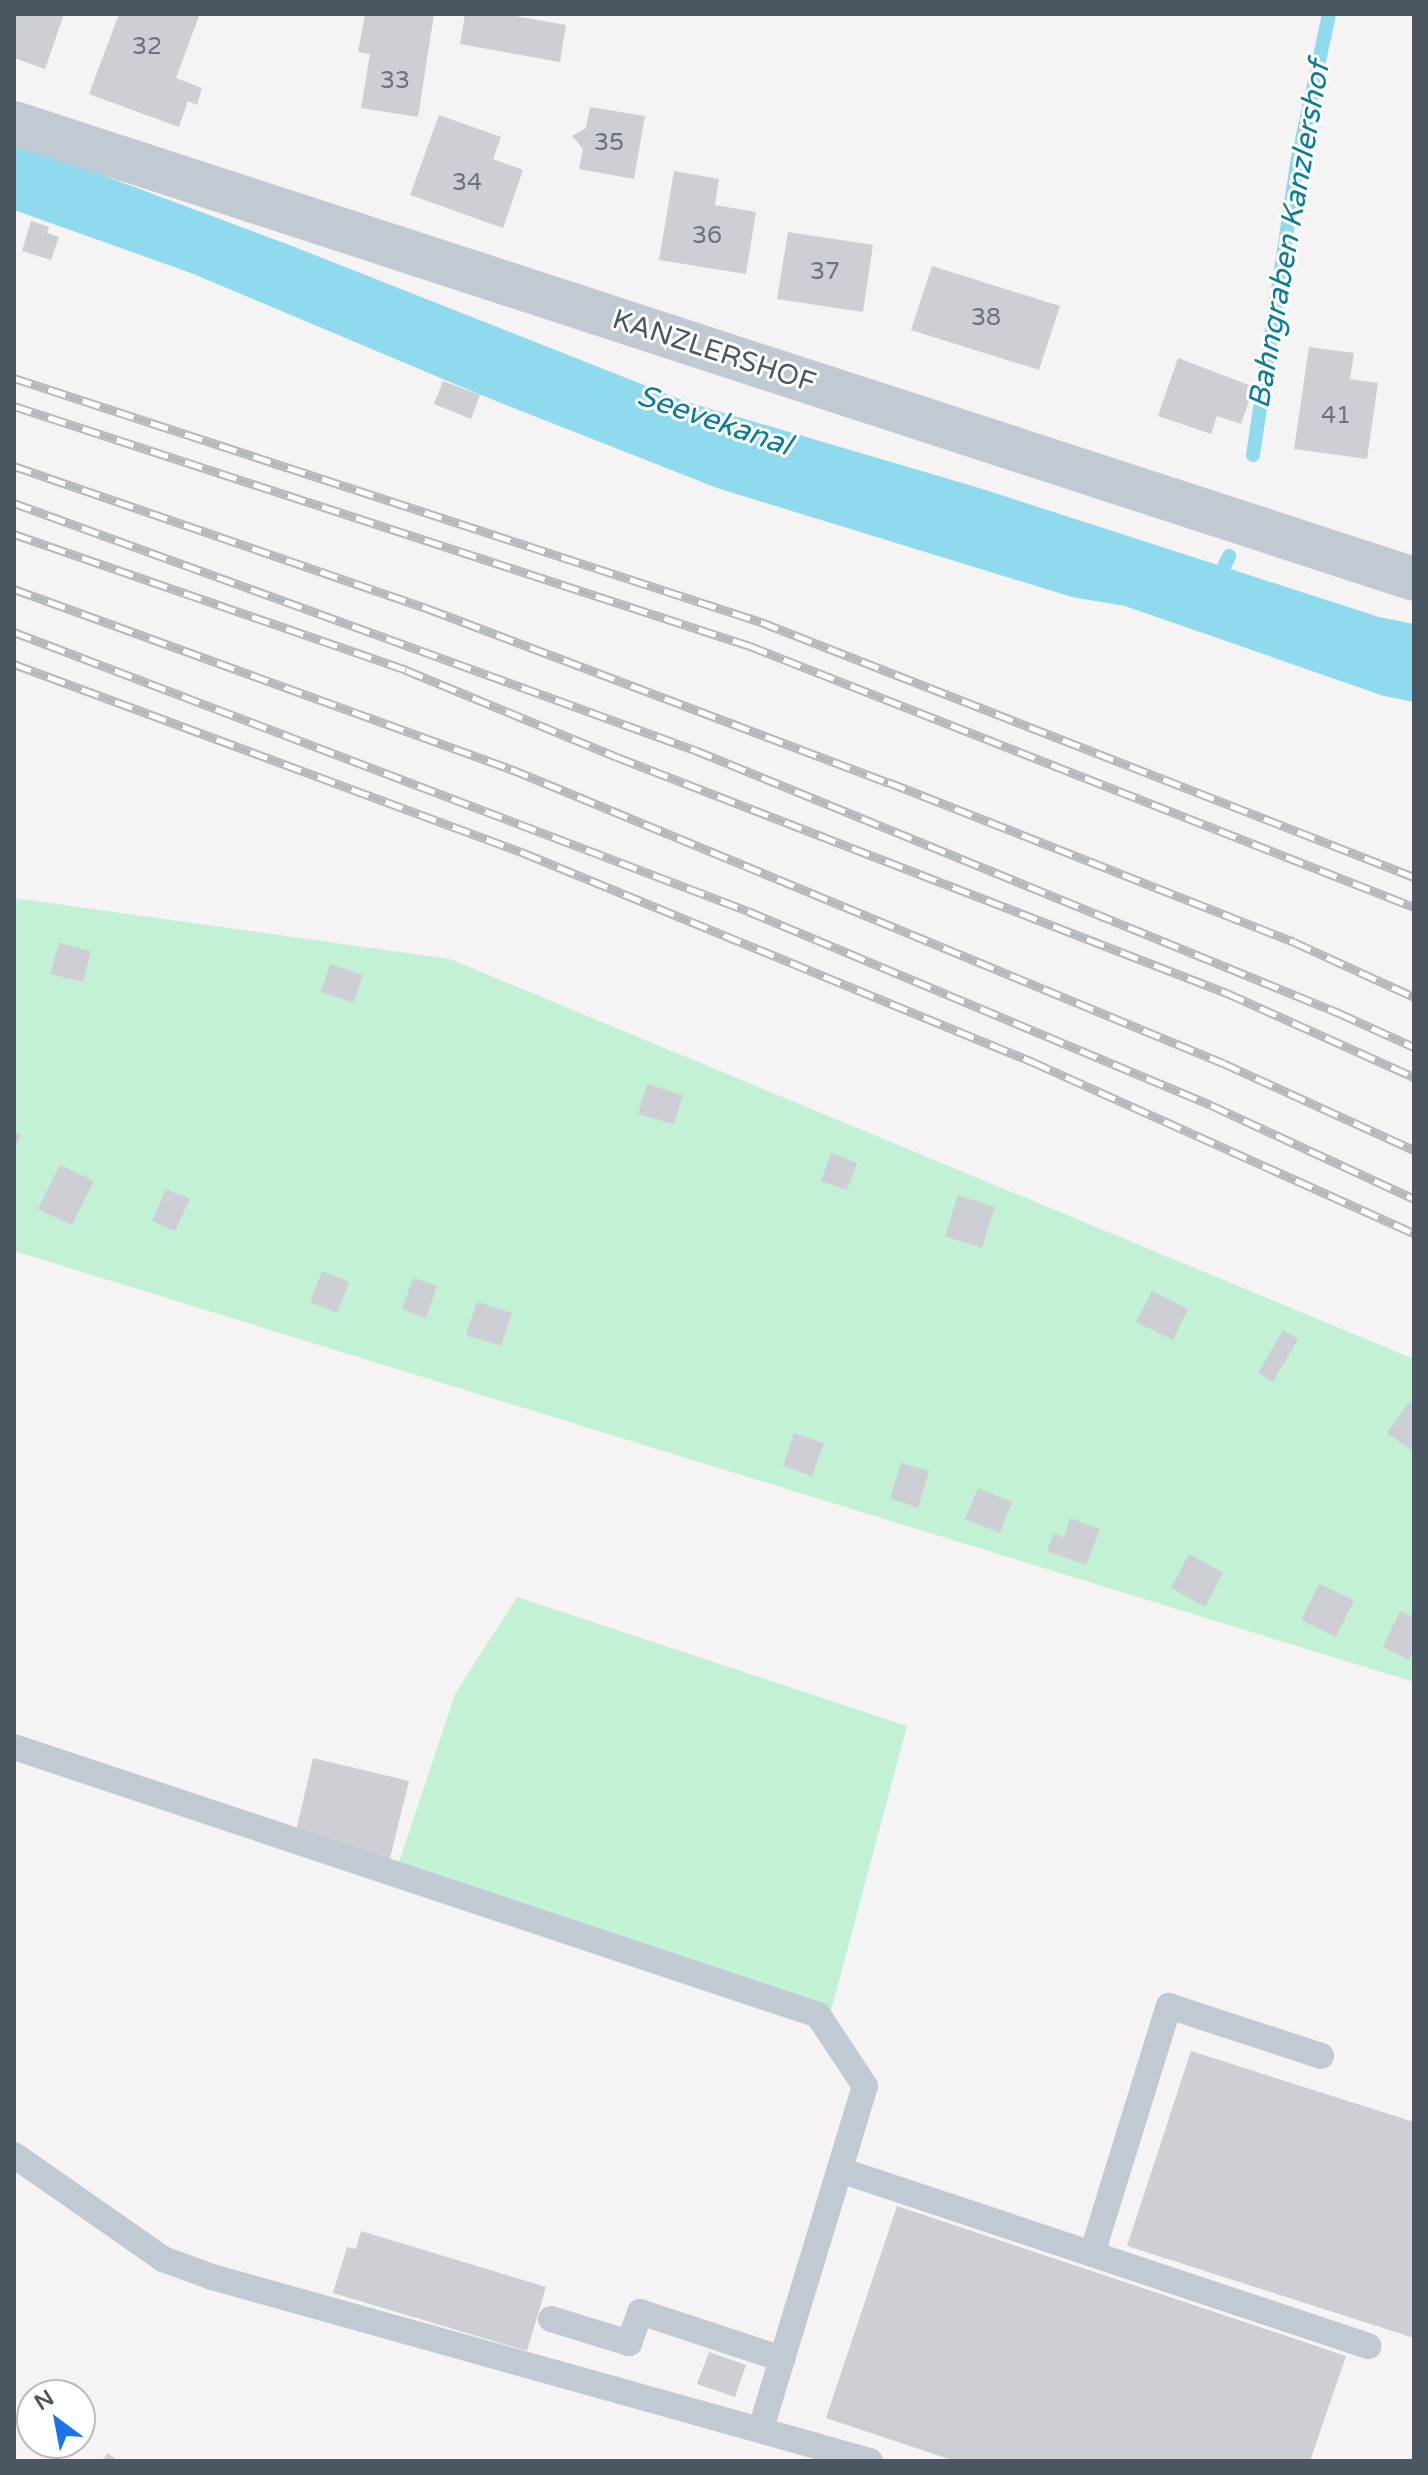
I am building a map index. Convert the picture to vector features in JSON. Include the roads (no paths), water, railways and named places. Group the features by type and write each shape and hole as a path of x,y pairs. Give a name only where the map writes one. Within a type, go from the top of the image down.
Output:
{"street":[{"name":"KANZLERSHOF","path":"14,123 1414,579"}],"lane":[{"path":"14,1747 818,2015 865,2086 761,2429"},
{"path":"1092,2254 1169,2006 1321,2056"},
{"path":"14,2155 163,2259 228,2281 870,2461"},
{"path":"840,2170 1368,2346"},
{"path":"551,2319 629,2343 640,2312 782,2359"}],"water":[{"name":"Seevekanal","path":"14,142 292,246 687,402 976,487 1379,617 1414,624 1414,702 1384,696 1125,606 1072,597 717,488 481,395 191,273 14,210"}],"waterway":[{"name":"Bahngraben Kanzlershof","path":"1253,455 1298,159 1329,14"},
{"name":"Bahngraben Kanzlershof","path":"1217,581 1229,556"}],"railway":[{"path":"14,378 761,622 1414,877"},
{"path":"14,406 750,646 1414,907"},
{"path":"14,466 429,609 888,782 1294,942 1414,997"},
{"path":"14,503 695,750 1339,1013 1414,1047"},
{"path":"14,534 406,670 617,757 1227,993 1414,1077"},
{"path":"14,589 511,769 1223,1063 1414,1150"},
{"path":"14,632 748,911 1211,1105 1414,1199"},
{"path":"14,664 524,853 1033,1062 1414,1233"}]}
